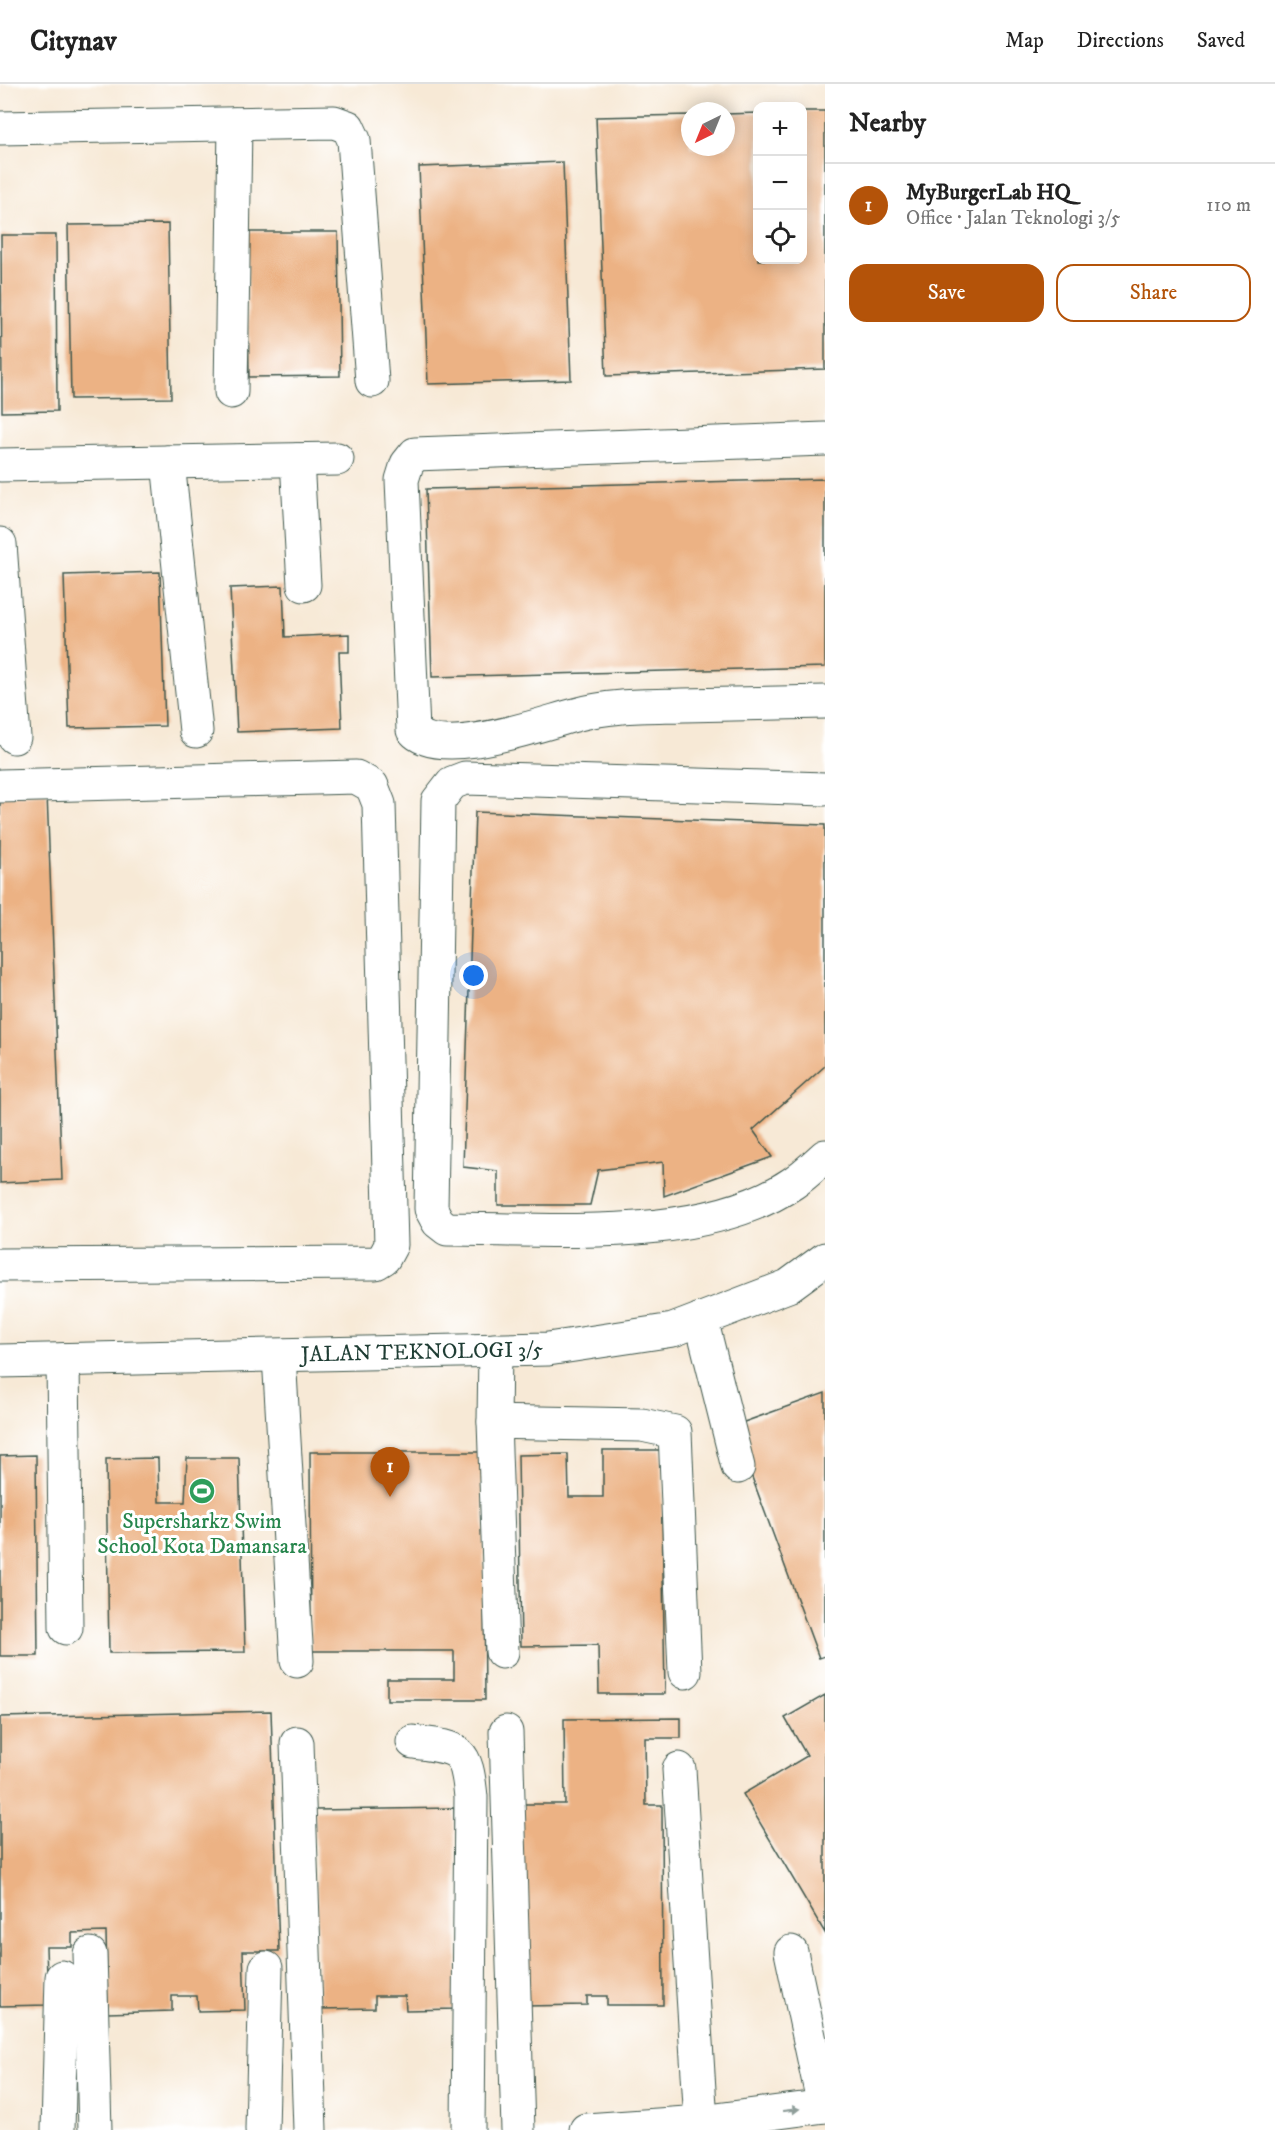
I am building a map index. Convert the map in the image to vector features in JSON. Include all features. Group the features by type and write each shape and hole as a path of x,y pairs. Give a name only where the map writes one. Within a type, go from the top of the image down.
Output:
{"street":[{"path":"0,128 334,122 348,127 352,133 372,381"},
{"path":"231,392 235,124"},
{"path":"825,439 415,454 406,464 402,480 413,730 419,736 433,742 460,743 507,733 601,707 825,702"},
{"path":"0,465 337,459"},
{"path":"297,460 304,585"},
{"path":"168,462 196,731"},
{"path":"0,544 14,737"},
{"path":"0,786 356,777 372,786 379,804 391,1245 384,1258 376,1263 0,1265"},
{"path":"825,789 465,778 452,783 438,801 431,1209 438,1222 447,1229 652,1229 741,1208 793,1184 825,1157"},
{"name":"JALAN TEKNOLOGI 3/5","path":"0,1361 548,1349 673,1330 820,1273"},
{"path":"701,1319 738,1467"},
{"path":"495,1350 494,1422 502,1652"},
{"path":"279,1356 297,1660"},
{"path":"63,1360 66,1628"},
{"path":"494,1422 642,1425 675,1432 685,1672"},
{"path":"506,1732 518,2130"},
{"path":"412,1742 448,1746 460,1753 468,1766 471,1797 468,2130"},
{"path":"297,1743 310,2130"},
{"path":"679,1770 701,2122"},
{"path":"586,2130 701,2122 824,2106 791,1952"},
{"path":"90,1954 95,2130"},
{"path":"262,2130 266,1968"},
{"path":"58,2130 62,1977"}],"building":[{"path":"807,111 825,111 825,369 606,376 596,117 681,115 681,156 735,156 735,114 753,113 753,264 807,264"},
{"path":"563,162 571,380 428,384 419,167"},
{"path":"168,224 171,398 71,399 68,225"},
{"path":"247,232 338,232 340,376 249,377"},
{"path":"1,235 56,235 57,411 2,412"},
{"path":"825,479 825,667 432,677 426,489"},
{"path":"160,572 165,726 69,728 64,575"},
{"path":"283,586 285,637 349,634 349,652 339,652 342,728 237,732 230,588"},
{"path":"47,794 62,1180 0,1183 0,796"},
{"path":"475,812 825,825 825,1066 753,1130 772,1157 664,1196 663,1162 598,1170 590,1205 498,1205 498,1171 463,1167"},
{"path":"825,1393 825,1656 819,1658 733,1426"},
{"path":"603,1450 661,1450 665,1694 599,1694 598,1645 521,1646 518,1455 568,1454 569,1497 603,1497"},
{"path":"310,1452 483,1452 485,1700 387,1700 387,1679 454,1679 454,1651 311,1651"},
{"path":"36,1455 38,1656 0,1656 0,1456"},
{"path":"158,1458 159,1502 185,1502 187,1458 239,1458 245,1652 109,1653 106,1459"},
{"path":"825,1695 825,1933 743,1794 807,1756 785,1718"},
{"path":"271,1711 279,1951 243,1951 245,2010 198,2011 197,1996 172,1996 172,2011 108,2013 106,1932 72,1933 72,1947 46,1947 48,2005 0,2006 0,1717"},
{"path":"681,1718 681,1738 645,1738 646,1805 662,1805 663,2005 607,2005 607,1996 587,1996 587,2005 523,2006 521,1804 565,1804 564,1719"},
{"path":"454,1808 458,2009 406,2010 405,1996 375,1996 375,2008 319,2009 315,1810"}],"place":[{"name":"Supersharkz Swim School Kota Damansara","path":"202,1491"},
{"name":"MyBurgerLab HQ","path":"390,1497"}]}
